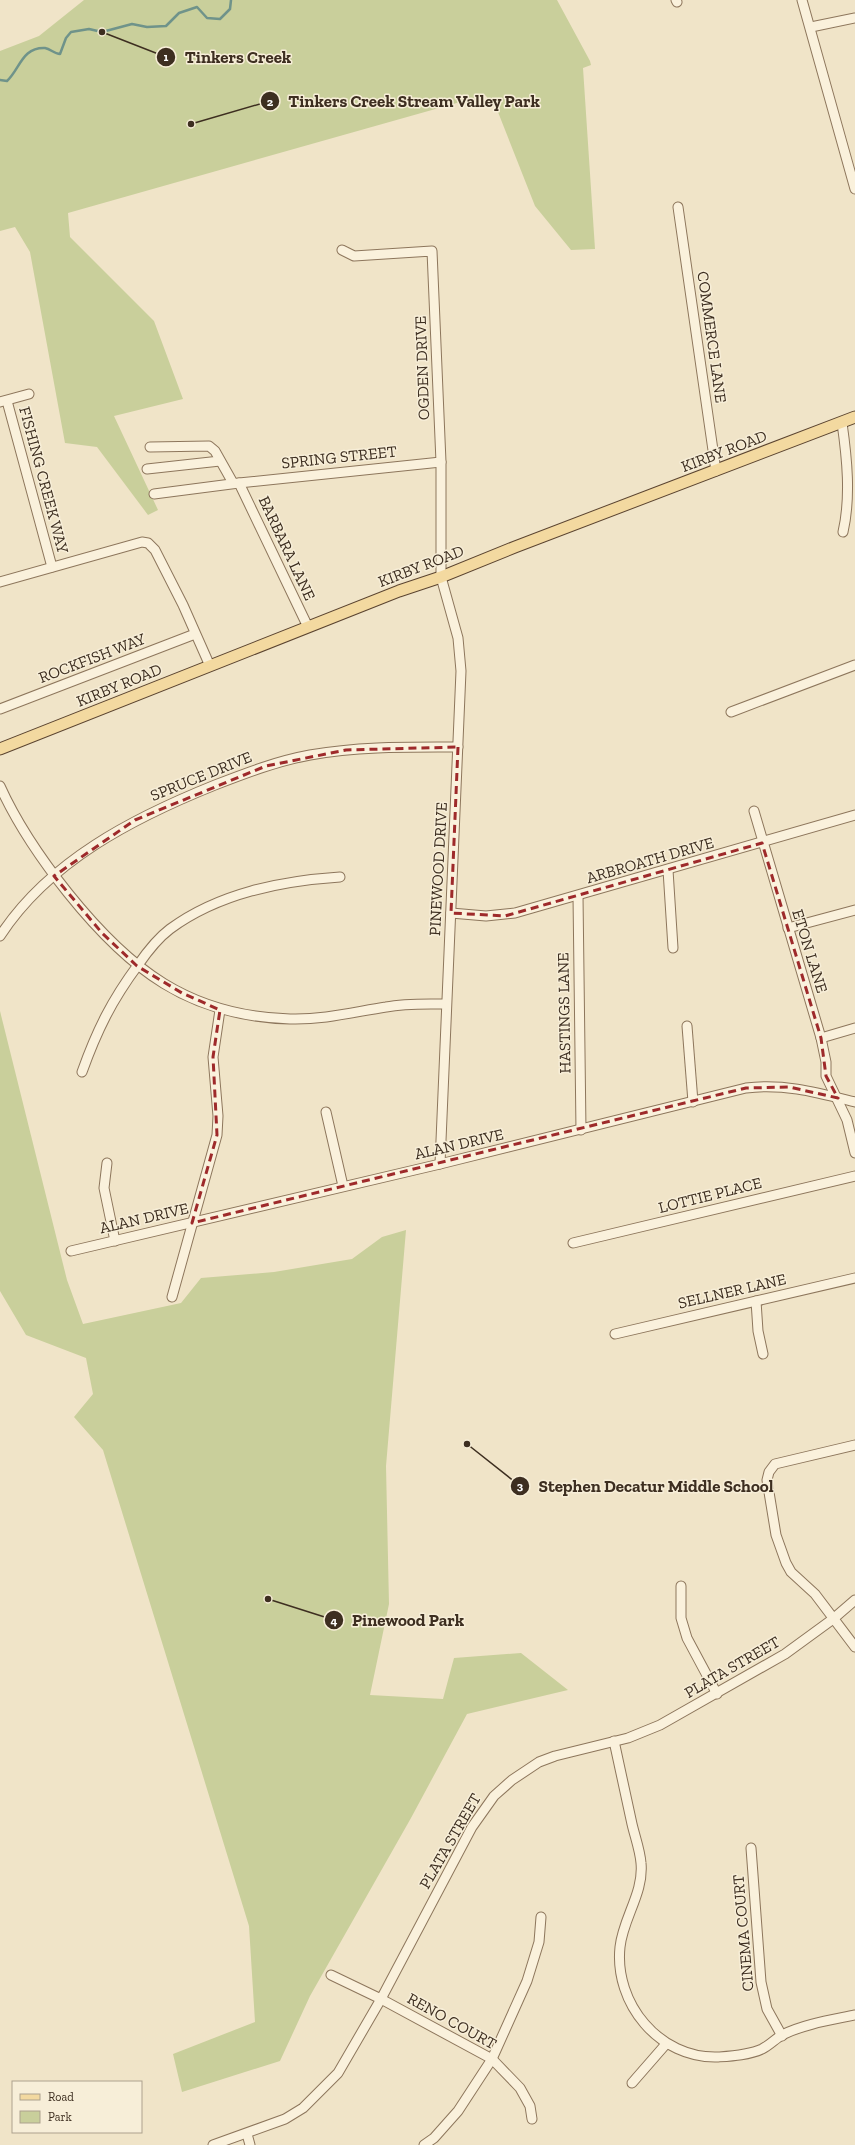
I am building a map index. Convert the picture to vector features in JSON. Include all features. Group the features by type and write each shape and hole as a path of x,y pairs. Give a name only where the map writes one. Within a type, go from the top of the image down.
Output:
{"main road":[{"name":"KIRBY ROAD","path":"0,749 308,627 855,418"}],"street":[{"path":"802,0 855,189"},
{"path":"810,28 855,18"},
{"name":"COMMERCE LANE","path":"678,208 716,471"},
{"name":"OGDEN DRIVE","path":"342,250 354,256 432,251 441,462 441,577"},
{"path":"3,401 29,394"},
{"name":"FISHING CREEK WAY","path":"3,401 52,567"},
{"path":"842,423 847,496 843,532"},
{"name":"BARBARA LANE","path":"150,447 209,446 213,448 220,461 236,483 308,627"},
{"path":"147,468 220,461"},
{"name":"SPRING STREET","path":"154,494 236,483 441,462"},
{"path":"0,582 142,542 148,543 155,550 210,666"},
{"name":"PINEWOOD DRIVE","path":"440,1164 460,708 460,657 452,614 441,577"},
{"name":"ROCKFISH WAY","path":"0,710 195,634"},
{"path":"731,712 855,665"},
{"name":"SPRUCE DRIVE","path":"0,936 25,903 54,876 92,848 135,820 173,802 266,766 296,758 346,750 458,747"},
{"path":"0,786 24,835 54,876 102,933 137,966 182,993 220,1010 265,1017 308,1019 345,1015 393,1006 446,1004"},
{"name":"ETON LANE","path":"754,811 821,1038 826,1062 826,1076 838,1098 847,1120 855,1153"},
{"name":"ARBROATH DRIVE","path":"451,912 486,916 505,916 855,815"},
{"path":"668,870 673,948"},
{"path":"82,1072 104,1017 118,992 137,966 169,929 206,907 260,889 302,881 340,877"},
{"name":"HASTINGS LANE","path":"578,896 581,1130"},
{"path":"788,928 855,910"},
{"path":"172,1297 218,1129 213,1057 220,1010"},
{"path":"687,1026 693,1102"},
{"path":"821,1038 855,1028"},
{"name":"ALAN DRIVE","path":"70,1251 440,1164 746,1088 765,1086 805,1090 855,1102"},
{"path":"326,1112 343,1186"},
{"path":"107,1162 104,1188 116,1241"},
{"name":"LOTTIE PLACE","path":"573,1243 855,1176"},
{"name":"SELLNER LANE","path":"615,1334 855,1278"},
{"path":"756,1301 758,1331 763,1354"},
{"path":"855,1445 775,1464 769,1472 768,1494 778,1545 788,1567 815,1594 855,1647"},
{"path":"681,1586 681,1618 687,1638 717,1694"},
{"name":"PLATA STREET","path":"213,2145 247,2134 285,2119 303,2108 320,2093 348,2058 472,1827 494,1796 522,1772 539,1762 555,1756 628,1738 660,1725 785,1654 833,1619 855,1600"},
{"path":"614,1741 641,1863 640,1884 623,1928 620,1947 621,1978 625,1994 637,2015 656,2036 666,2044 692,2054 716,2057 741,2055 761,2050 782,2036 808,2026 855,2015"},
{"name":"CINEMA COURT","path":"751,1848 761,1982 767,2009 782,2036"},
{"path":"424,2145 434,2138 458,2111 492,2059 527,1981 539,1942 541,1917"},
{"name":"RENO COURT","path":"331,1975 381,1999 492,2059 520,2088 530,2106 532,2119"},
{"path":"632,2083 666,2044"},
{"path":"247,2134 250,2145"}],"highlighted area":[{"path":"458,747 451,913 505,916 762,843 821,1038 826,1076 838,1098 789,1087 746,1088 192,1223 217,1135 213,1057 220,1010 182,993 137,966 102,933 54,876 135,820 266,766 346,750"}],"green space":[{"path":"84,0 557,0 591,65 583,68 595,249 571,250 535,206 496,107 485,95 68,213 70,237 154,321 183,399 114,416 158,510 148,515 97,447 65,443 30,252 15,227 0,231 0,51 39,36"},
{"path":"0,1011 67,1280 83,1324 181,1303 201,1278 274,1272 352,1259 382,1237 406,1230 386,1466 389,1604 370,1695 443,1699 454,1658 521,1653 568,1690 467,1714 411,1818 310,1996 280,2061 182,2092 173,2054 255,2022 249,1926 103,1450 74,1417 93,1394 86,1358 26,1335 0,1291"}],"waterway":[{"path":"0,80 7,81 22,60 31,51 45,48 60,54 66,38 71,32 89,29 102,32 132,24 147,27 166,26 179,13 197,7 207,18 220,19 230,9 231,0"}],"place":[{"name":"Tinkers Creek","path":"102,32"},
{"name":"Tinkers Creek Stream Valley Park","path":"191,124"},
{"name":"Stephen Decatur Middle School","path":"467,1444"},
{"name":"Pinewood Park","path":"268,1599"}]}
